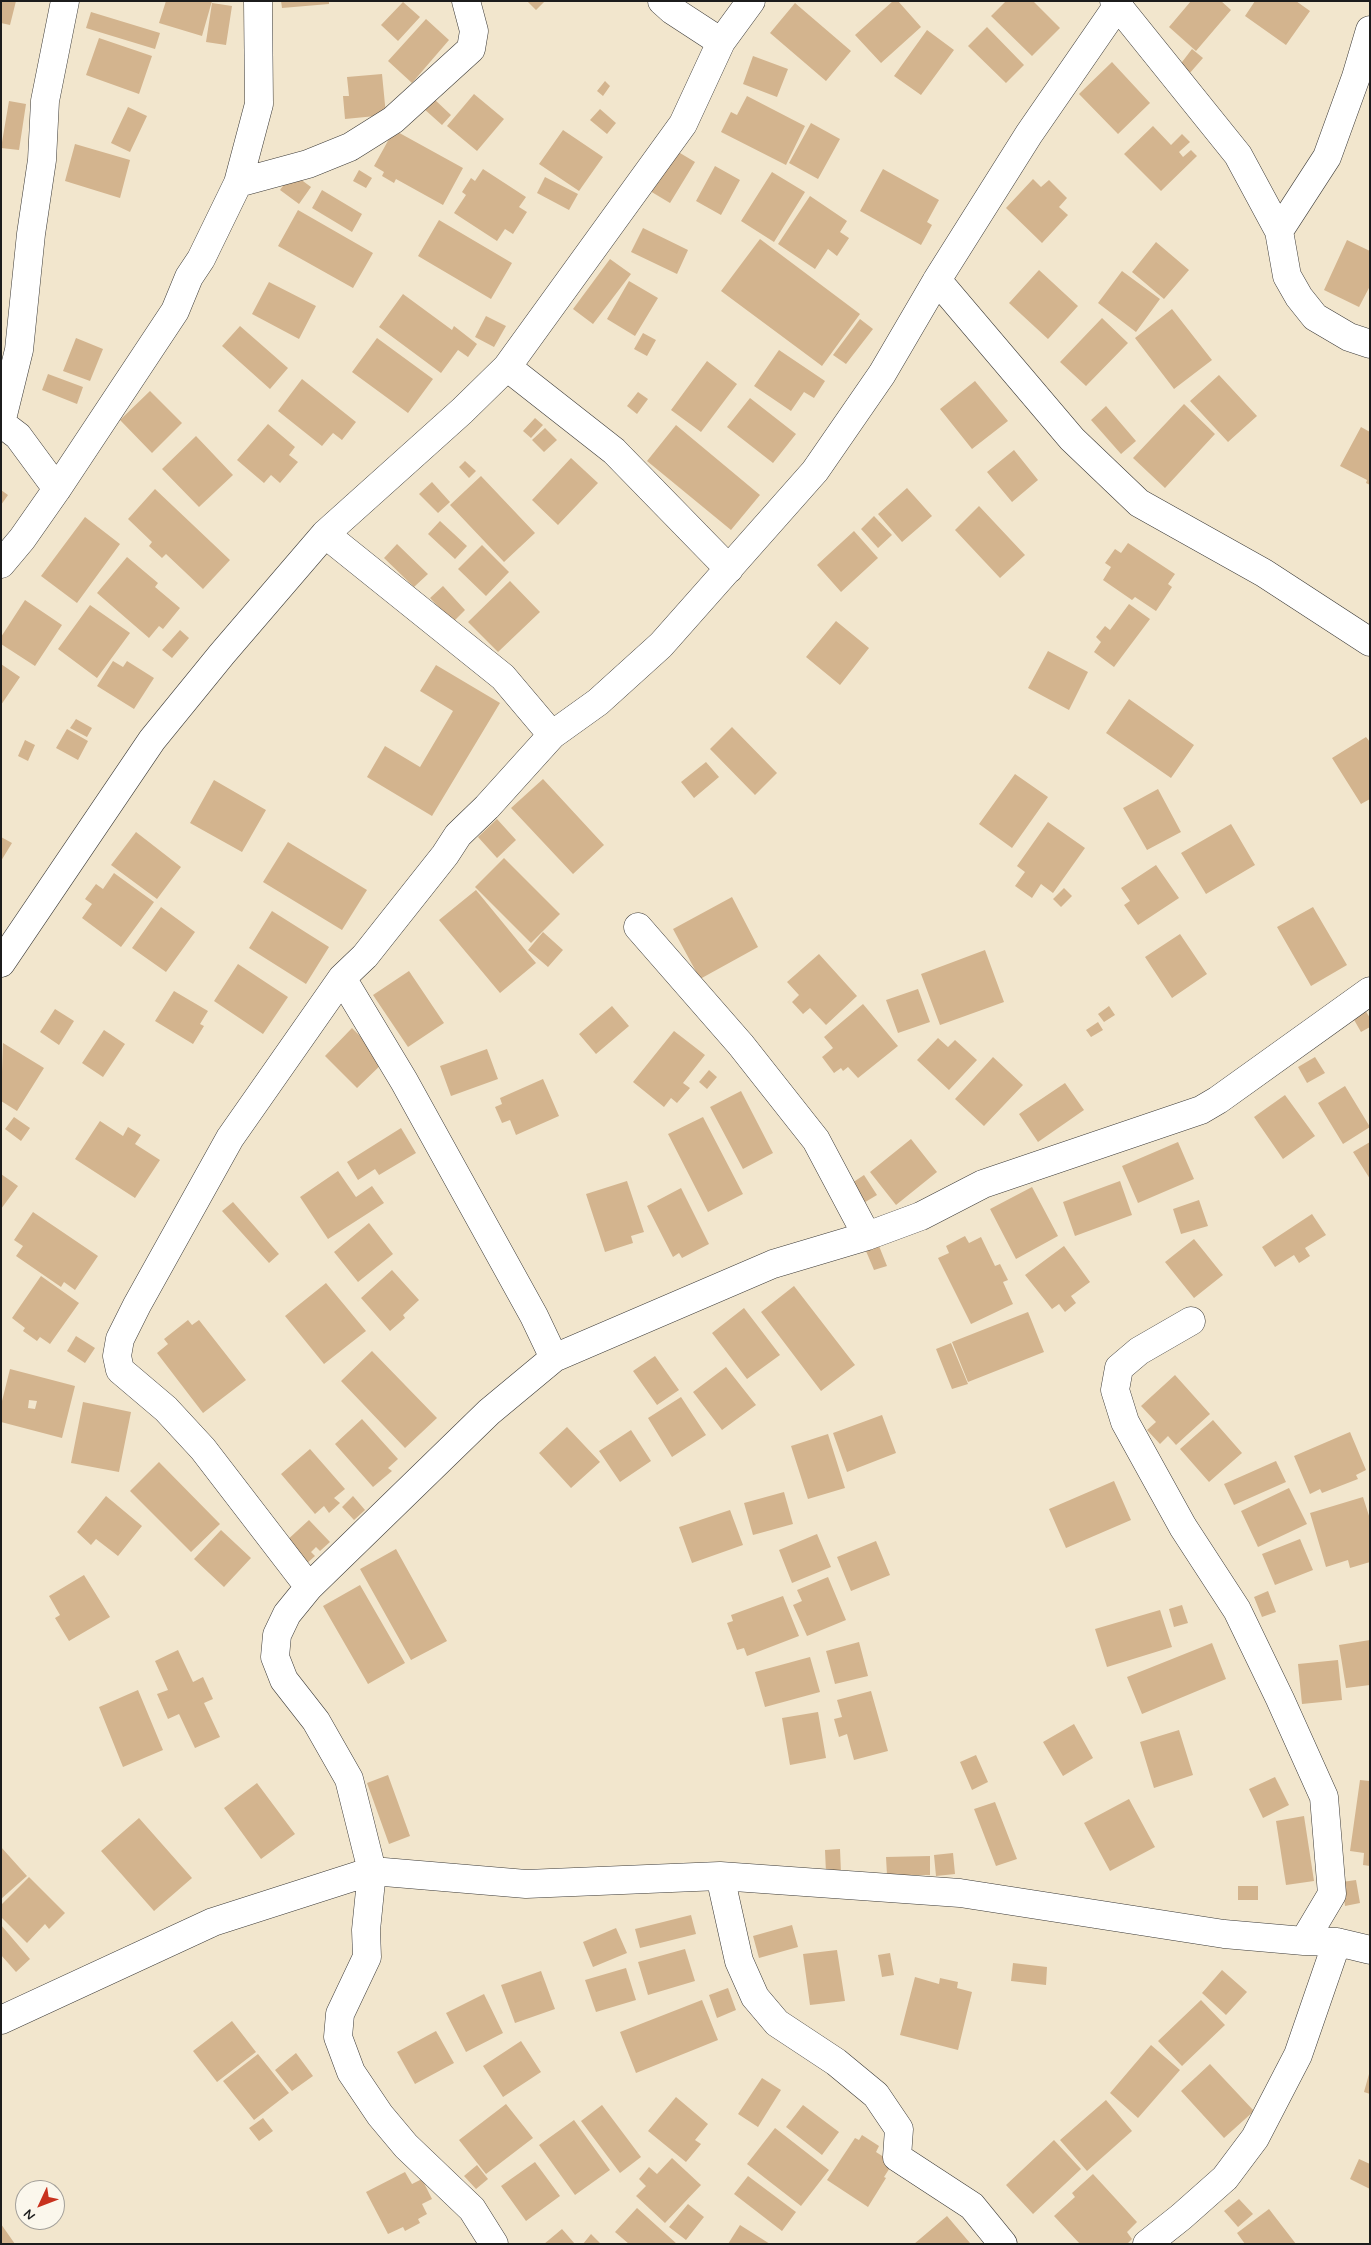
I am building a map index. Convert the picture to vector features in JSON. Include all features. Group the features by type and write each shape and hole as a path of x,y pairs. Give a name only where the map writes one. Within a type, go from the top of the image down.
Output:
{"street":[{"path":"57,489 18,436 1,423 19,350 31,234 42,160 45,101 65,1"},
{"path":"1,564 22,539 57,489 176,312 189,277 238,183 259,104 258,1"},
{"path":"238,183 308,164 350,147 393,120 471,49 474,31 466,1"},
{"path":"662,1 672,10 721,42"},
{"path":"1,963 152,740 222,654 325,534 462,412 507,367 682,124 721,42 750,1"},
{"path":"309,1587 203,1449 166,1409 120,1370 116,1356 120,1339 137,1305 230,1138 342,978 365,956 445,855 458,835 487,807 552,735 598,702 662,645 815,471 882,374 937,280 1029,134 1116,3 1238,155 1279,231 1287,276 1299,297 1315,317 1349,337 1370,344"},
{"path":"1279,231 1326,157 1356,77 1370,30"},
{"path":"937,280 1072,439 1139,503 1264,573 1370,642"},
{"path":"507,367 614,452 729,569"},
{"path":"325,534 503,676 552,735"},
{"path":"638,927 740,1045 816,1140 867,1236"},
{"path":"342,978 404,1081 534,1316 554,1358"},
{"path":"494,2244 472,2209 406,2146 380,2115 351,2072 338,2037 340,2014 367,1957 366,1930 372,1871 349,1779 316,1721 284,1680 275,1657 277,1635 287,1614 309,1587 489,1412 554,1358 774,1264 867,1236 922,1216 983,1184 1201,1110 1218,1100 1370,991"},
{"path":"1191,1321 1139,1351 1119,1368 1115,1390 1125,1422 1183,1527 1237,1610 1324,1797 1332,1894 1304,1941"},
{"path":"1,2020 213,1922 372,1871 526,1884 720,1876 960,1894 1224,1934 1337,1942 1370,1950"},
{"path":"720,1876 738,1961 755,1997 777,2023 836,2062 876,2094 899,2129 897,2157 972,2206 1003,2244"},
{"path":"1147,2244 1182,2217 1225,2178 1255,2138 1298,2055 1337,1942"}],"building":[{"path":"1,1 16,1 10,25 1,23"},
{"path":"166,1 212,1 202,36 159,23"},
{"path":"281,1 329,1 329,4 282,8"},
{"path":"527,1 545,1 536,10"},
{"path":"893,1 898,1 921,27 881,63 855,35"},
{"path":"1006,1 1033,1 1060,28 1032,56 991,16"},
{"path":"1191,1 1221,1 1231,10 1196,51 1169,27"},
{"path":"1255,1 1296,1 1310,11 1286,45 1245,16"},
{"path":"403,2 420,17 398,41 381,25"},
{"path":"212,3 232,6 226,45 206,42"},
{"path":"795,3 851,51 826,81 770,33"},
{"path":"91,12 160,33 155,49 86,28"},
{"path":"426,19 449,40 412,83 388,61"},
{"path":"987,27 1024,65 1006,83 968,46"},
{"path":"927,30 954,50 921,95 894,76"},
{"path":"99,38 152,56 139,94 86,75"},
{"path":"1192,49 1203,58 1189,74 1179,66"},
{"path":"753,56 788,69 777,97 743,84"},
{"path":"1112,62 1150,103 1118,134 1079,94"},
{"path":"382,74 386,115 345,119 343,96 349,96 347,77"},
{"path":"605,81 610,86 603,96 597,91"},
{"path":"474,94 504,119 477,151 447,126"},
{"path":"747,96 805,126 786,165 721,132 731,112 737,115"},
{"path":"433,98 451,115 442,125 423,108"},
{"path":"9,101 26,104 19,150 1,148"},
{"path":"128,107 147,116 130,152 111,143"},
{"path":"600,109 616,123 607,134 590,120"},
{"path":"811,123 840,139 818,179 789,163"},
{"path":"1153,126 1171,145 1182,134 1190,142 1179,152 1183,157 1191,150 1197,156 1161,191 1124,154"},
{"path":"394,130 463,168 443,205 396,179 394,183 382,176 384,172 374,166"},
{"path":"563,130 603,157 579,191 539,164"},
{"path":"75,144 130,160 120,198 65,181"},
{"path":"675,150 695,162 670,203 650,191"},
{"path":"715,166 740,180 721,215 696,201"},
{"path":"483,169 526,197 519,207 527,212 513,234 505,229 497,241 454,213 466,195 462,192 471,178 475,181"},
{"path":"883,169 939,200 927,222 932,225 921,245 860,211"},
{"path":"359,170 372,178 366,188 353,181"},
{"path":"772,172 805,192 774,242 741,221"},
{"path":"292,173 311,187 299,204 280,190"},
{"path":"545,177 578,194 569,210 537,193"},
{"path":"1033,179 1041,187 1049,180 1067,198 1059,207 1068,215 1042,243 1006,208"},
{"path":"322,190 362,214 352,232 312,208"},
{"path":"810,196 847,221 840,232 849,238 837,256 828,249 815,269 778,244"},
{"path":"298,210 373,253 353,288 278,246"},
{"path":"439,220 512,263 491,299 418,256"},
{"path":"643,228 688,250 677,274 631,252"},
{"path":"760,239 860,314 822,366 721,291"},
{"path":"1347,240 1370,251 1370,286 1359,307 1324,290"},
{"path":"1156,242 1189,270 1164,299 1132,272"},
{"path":"610,259 631,274 593,324 573,309"},
{"path":"1039,270 1078,306 1048,339 1009,303"},
{"path":"1122,271 1160,299 1136,332 1098,303"},
{"path":"629,281 658,298 635,336 607,319"},
{"path":"269,282 316,306 299,339 252,314"},
{"path":"403,294 452,330 454,326 477,344 468,357 458,350 441,373 379,327"},
{"path":"1172,309 1212,360 1174,389 1135,338"},
{"path":"486,316 506,326 494,347 475,337"},
{"path":"1102,318 1128,343 1086,386 1060,362"},
{"path":"860,319 873,329 846,364 833,355"},
{"path":"240,326 288,368 270,389 222,346"},
{"path":"643,333 656,340 647,356 634,349"},
{"path":"76,338 103,349 90,381 63,371"},
{"path":"377,338 433,379 408,413 352,372"},
{"path":"779,350 825,381 814,398 804,392 791,411 754,386"},
{"path":"707,361 737,384 701,432 671,410"},
{"path":"48,374 83,387 77,404 42,390"},
{"path":"1219,375 1257,416 1228,442 1190,401"},
{"path":"302,379 356,422 342,440 333,433 322,446 278,411"},
{"path":"975,381 1008,421 972,449 940,409"},
{"path":"150,391 182,423 152,453 120,420"},
{"path":"638,392 648,399 637,414 627,406"},
{"path":"750,398 796,434 773,463 727,427"},
{"path":"1184,404 1215,434 1165,488 1133,458"},
{"path":"1106,406 1136,441 1121,454 1091,420"},
{"path":"535,418 543,425 531,438 523,431"},
{"path":"268,424 295,447 289,455 298,462 280,483 271,475 264,483 237,460"},
{"path":"676,425 760,495 731,530 647,461"},
{"path":"1361,427 1370,432 1370,485 1366,483 1367,480 1340,466"},
{"path":"545,428 557,440 544,452 532,440"},
{"path":"196,436 233,475 199,507 162,469"},
{"path":"1014,450 1038,480 1012,502 987,472"},
{"path":"571,458 598,483 558,525 532,500"},
{"path":"465,461 476,471 469,478 459,467"},
{"path":"481,476 535,533 504,562 450,505"},
{"path":"432,482 450,502 438,513 419,494"},
{"path":"907,488 932,516 902,542 878,514"},
{"path":"155,489 230,560 203,589 166,554 162,558 149,546 152,542 128,519"},
{"path":"1,490 8,495 1,505"},
{"path":"979,506 1025,555 1000,578 955,530"},
{"path":"874,516 892,535 878,548 861,529"},
{"path":"85,517 120,544 77,603 41,576"},
{"path":"440,521 467,546 455,559 428,534"},
{"path":"854,531 878,558 841,592 817,565"},
{"path":"1128,543 1175,574 1168,584 1172,587 1156,611 1135,597 1132,600 1103,580 1111,567 1105,563 1115,549 1121,553"},
{"path":"397,544 428,574 414,587 384,558"},
{"path":"482,545 509,572 486,596 458,569"},
{"path":"127,557 158,583 155,587 180,608 163,629 159,626 149,638 97,593"},
{"path":"510,581 540,612 498,652 468,622"},
{"path":"443,586 465,610 453,622 430,598"},
{"path":"25,600 62,625 35,666 1,644 1,637"},
{"path":"1129,604 1150,619 1114,667 1094,652 1101,642 1096,637 1105,626 1110,630"},
{"path":"90,605 130,633 97,678 58,649"},
{"path":"836,621 869,648 840,685 806,657"},
{"path":"180,630 189,638 172,658 162,650"},
{"path":"1048,651 1088,672 1069,710 1028,688"},
{"path":"113,661 123,667 127,661 154,678 134,709 97,686"},
{"path":"1,664 20,677 1,705"},
{"path":"436,665 500,703 432,816 367,777 385,746 420,767 453,711 420,691"},
{"path":"1129,699 1194,745 1171,778 1106,733"},
{"path":"76,719 92,728 87,737 70,728"},
{"path":"732,727 777,773 755,795 710,749"},
{"path":"67,729 88,741 78,760 56,748"},
{"path":"1366,737 1370,742 1370,799 1361,804 1332,758"},
{"path":"25,740 35,745 28,761 18,756"},
{"path":"706,762 719,777 694,798 681,782"},
{"path":"1015,774 1048,797 1012,848 979,824"},
{"path":"543,779 604,845 573,874 511,808"},
{"path":"214,780 266,810 242,852 190,823"},
{"path":"1158,789 1181,832 1147,850 1123,808"},
{"path":"497,819 516,840 497,858 478,837"},
{"path":"1048,822 1085,848 1053,893 1041,884 1032,898 1015,886 1025,872 1017,866"},
{"path":"1231,824 1255,865 1206,894 1181,853"},
{"path":"136,832 181,867 157,899 111,865"},
{"path":"1,837 12,843 1,861"},
{"path":"288,842 367,890 342,930 263,882"},
{"path":"504,858 560,914 531,943 475,887"},
{"path":"1156,865 1179,898 1138,925 1124,905 1130,901 1121,888"},
{"path":"114,873 154,902 121,947 82,918 92,904 85,899 96,884 103,889"},
{"path":"1064,888 1072,896 1061,907 1053,899"},
{"path":"476,890 536,963 500,993 439,920"},
{"path":"732,897 758,947 700,979 673,929"},
{"path":"161,907 195,932 166,972 132,948"},
{"path":"1313,907 1347,965 1311,986 1277,927"},
{"path":"272,911 329,947 306,984 249,948"},
{"path":"543,932 563,950 548,967 528,950"},
{"path":"1180,934 1207,974 1172,998 1145,957"},
{"path":"985,950 1004,1002 940,1025 921,974"},
{"path":"819,954 857,996 826,1025 810,1008 803,1014 792,1002 799,995 787,982"},
{"path":"238,964 288,997 263,1034 214,1001"},
{"path":"409,971 444,1023 408,1047 373,995"},
{"path":"918,989 930,1022 898,1033 886,1000"},
{"path":"174,991 208,1011 200,1024 204,1026 193,1044 155,1021"},
{"path":"863,1004 898,1046 858,1078 848,1067 843,1071 841,1068 834,1073 822,1057 833,1048 824,1037"},
{"path":"612,1006 629,1026 596,1054 579,1034"},
{"path":"1109,1006 1115,1015 1104,1022 1098,1014"},
{"path":"55,1009 74,1021 59,1045 40,1032"},
{"path":"1365,1010 1370,1018 1370,1027 1361,1032 1353,1018"},
{"path":"1098,1022 1103,1030 1091,1037 1086,1030"},
{"path":"352,1028 385,1061 357,1088 325,1056"},
{"path":"104,1030 125,1044 103,1077 82,1063"},
{"path":"674,1031 705,1055 683,1083 690,1088 677,1103 671,1098 664,1107 633,1082"},
{"path":"938,1038 948,1047 955,1040 977,1060 949,1090 917,1060"},
{"path":"3,1043 44,1068 17,1111 1,1101"},
{"path":"487,1049 498,1079 451,1096 440,1066"},
{"path":"993,1057 1023,1085 984,1126 955,1099"},
{"path":"1315,1057 1325,1073 1307,1083 1298,1067"},
{"path":"709,1070 717,1077 707,1089 699,1082"},
{"path":"543,1079 559,1116 516,1135 510,1120 502,1123 495,1107 502,1104 500,1098"},
{"path":"1065,1083 1084,1110 1038,1142 1019,1114"},
{"path":"1345,1086 1370,1127 1343,1144 1318,1103"},
{"path":"741,1091 773,1153 743,1169 710,1107"},
{"path":"1285,1095 1315,1136 1283,1159 1254,1117"},
{"path":"14,1117 30,1128 21,1141 5,1129"},
{"path":"703,1117 743,1194 708,1212 668,1134"},
{"path":"100,1121 123,1136 128,1127 141,1135 135,1144 160,1160 135,1198 75,1159"},
{"path":"401,1128 416,1153 379,1175 375,1169 358,1180 347,1162"},
{"path":"911,1139 937,1172 896,1205 870,1172"},
{"path":"1178,1142 1194,1179 1138,1203 1122,1166"},
{"path":"1370,1142 1370,1179 1353,1152"},
{"path":"338,1171 356,1197 372,1186 384,1203 328,1239 300,1197"},
{"path":"1,1174 18,1186 1,1209"},
{"path":"864,1175 877,1195 862,1204 849,1185"},
{"path":"627,1181 644,1232 631,1236 633,1243 605,1252 586,1194"},
{"path":"1120,1181 1132,1215 1075,1236 1063,1202"},
{"path":"1032,1187 1058,1236 1016,1259 990,1209"},
{"path":"681,1188 709,1244 682,1258 679,1253 673,1257 647,1206"},
{"path":"1199,1200 1208,1226 1181,1234 1173,1209"},
{"path":"233,1202 279,1254 269,1263 222,1211"},
{"path":"33,1212 98,1256 75,1290 64,1282 61,1287 16,1256 23,1246 14,1240"},
{"path":"1312,1214 1326,1235 1305,1248 1310,1256 1299,1263 1294,1255 1275,1267 1262,1247"},
{"path":"369,1223 393,1254 358,1282 334,1252"},
{"path":"965,1236 969,1243 981,1237 995,1266 1000,1264 1008,1280 1003,1282 1013,1304 971,1324 938,1258 949,1253 946,1246"},
{"path":"1194,1239 1223,1275 1194,1298 1165,1262"},
{"path":"879,1246 887,1266 874,1270 866,1251"},
{"path":"1064,1246 1090,1282 1071,1296 1076,1303 1065,1312 1059,1304 1052,1309 1025,1275"},
{"path":"392,1270 419,1300 403,1315 405,1318 390,1331 361,1298"},
{"path":"41,1276 79,1303 50,1344 40,1337 37,1341 23,1331 25,1328 12,1318"},
{"path":"326,1283 366,1331 324,1364 285,1316"},
{"path":"794,1286 855,1365 821,1391 761,1312"},
{"path":"744,1308 780,1355 747,1379 712,1333"},
{"path":"1028,1312 1044,1352 968,1382 952,1342"},
{"path":"188,1320 192,1325 199,1320 246,1380 203,1413 157,1353 168,1344 164,1339"},
{"path":"76,1336 95,1348 85,1363 67,1351"},
{"path":"951,1343 968,1384 952,1389 936,1349"},
{"path":"372,1351 437,1418 405,1448 341,1381"},
{"path":"655,1356 679,1390 657,1405 633,1371"},
{"path":"726,1367 756,1405 722,1430 693,1392"},
{"path":"10,1369 75,1386 62,1438 1,1422 1,1405","holes":["29,1400 37,1401 35,1409 28,1408"]},
{"path":"1175,1375 1210,1414 1176,1445 1168,1436 1160,1444 1147,1430 1156,1422 1141,1406"},
{"path":"681,1397 706,1435 672,1457 648,1418"},
{"path":"83,1402 131,1412 119,1472 71,1463"},
{"path":"882,1415 896,1453 847,1472 833,1433"},
{"path":"362,1419 398,1459 388,1468 392,1471 373,1487 335,1444"},
{"path":"1213,1420 1242,1453 1209,1482 1180,1449"},
{"path":"567,1427 600,1462 571,1488 539,1453"},
{"path":"631,1430 651,1461 620,1482 599,1451"},
{"path":"1350,1432 1366,1470 1356,1475 1358,1479 1322,1493 1320,1489 1310,1494 1294,1456"},
{"path":"828,1434 845,1488 808,1499 791,1446"},
{"path":"310,1449 345,1489 334,1498 340,1503 329,1513 324,1506 315,1514 281,1474"},
{"path":"1276,1461 1286,1482 1234,1505 1224,1484"},
{"path":"159,1462 220,1524 191,1552 130,1491"},
{"path":"1114,1481 1131,1520 1066,1548 1049,1509"},
{"path":"1289,1488 1307,1524 1258,1547 1241,1511"},
{"path":"784,1492 793,1524 753,1535 744,1503"},
{"path":"106,1496 142,1526 118,1556 96,1539 91,1545 77,1532"},
{"path":"353,1496 365,1510 354,1520 342,1507"},
{"path":"1363,1497 1370,1519 1370,1562 1350,1568 1348,1560 1326,1567 1310,1513"},
{"path":"730,1510 743,1545 692,1563 679,1527"},
{"path":"309,1520 330,1542 320,1551 316,1547 311,1552 315,1556 305,1565 284,1543"},
{"path":"221,1530 251,1558 224,1587 194,1559"},
{"path":"817,1534 831,1567 792,1583 779,1550"},
{"path":"1300,1539 1313,1570 1275,1585 1262,1554"},
{"path":"876,1541 890,1575 851,1591 837,1557"},
{"path":"396,1549 447,1641 411,1660 360,1569"},
{"path":"84,1575 110,1617 69,1641 55,1618 60,1615 49,1596"},
{"path":"828,1577 846,1620 807,1636 793,1605 802,1601 797,1590"},
{"path":"360,1585 405,1663 368,1684 323,1606"},
{"path":"1268,1591 1276,1612 1262,1617 1254,1597"},
{"path":"783,1596 799,1636 747,1656 744,1648 737,1650 727,1623 733,1621 731,1615"},
{"path":"1182,1605 1188,1623 1174,1627 1169,1609"},
{"path":"1160,1610 1172,1647 1107,1667 1095,1629"},
{"path":"1370,1640 1370,1685 1346,1688 1339,1645"},
{"path":"859,1642 868,1676 835,1684 826,1651"},
{"path":"1212,1643 1226,1679 1142,1714 1127,1677"},
{"path":"178,1650 193,1682 203,1677 213,1699 204,1703 220,1737 195,1748 179,1714 168,1719 157,1694 168,1690 155,1661"},
{"path":"810,1657 820,1692 765,1707 755,1672"},
{"path":"1338,1660 1342,1700 1302,1704 1298,1664"},
{"path":"138,1690 163,1750 123,1767 99,1707"},
{"path":"871,1691 888,1751 854,1760 847,1734 839,1737 834,1719 842,1717 837,1700"},
{"path":"818,1712 826,1758 790,1765 782,1718"},
{"path":"1074,1724 1093,1758 1063,1776 1043,1742"},
{"path":"1179,1730 1193,1775 1154,1788 1140,1742"},
{"path":"976,1755 988,1782 972,1790 960,1762"},
{"path":"388,1775 410,1836 389,1844 367,1783"},
{"path":"1275,1777 1289,1805 1263,1818 1249,1789"},
{"path":"1360,1780 1370,1781 1370,1866 1363,1865 1364,1853 1350,1851"},
{"path":"257,1783 295,1834 261,1859 224,1808"},
{"path":"1129,1799 1155,1847 1110,1871 1084,1823"},
{"path":"995,1802 1017,1859 996,1866 974,1809"},
{"path":"1304,1816 1314,1881 1286,1885 1276,1821"},
{"path":"139,1818 192,1878 154,1911 101,1851"},
{"path":"1,1847 27,1876 1,1899"},
{"path":"840,1849 841,1873 826,1873 825,1850"},
{"path":"953,1853 955,1874 936,1876 934,1855"},
{"path":"930,1856 930,1875 887,1875 886,1857"},
{"path":"29,1877 65,1913 49,1929 45,1924 27,1943 1,1917 1,1905"},
{"path":"1356,1880 1360,1903 1345,1906 1342,1882"},
{"path":"1238,1886 1258,1886 1258,1900 1238,1900"},
{"path":"691,1915 696,1934 640,1948 635,1929"},
{"path":"1,1925 30,1959 16,1972 1,1955"},
{"path":"792,1925 798,1947 759,1958 753,1936"},
{"path":"616,1928 627,1953 593,1967 583,1942"},
{"path":"685,1949 695,1981 648,1995 638,1962"},
{"path":"837,1950 845,2001 810,2005 803,1954"},
{"path":"890,1953 894,1975 882,1977 878,1955"},
{"path":"1013,1963 1047,1967 1046,1985 1011,1981"},
{"path":"626,1968 636,2000 596,2012 585,1980"},
{"path":"1222,1970 1247,1992 1226,2015 1202,1993"},
{"path":"541,1971 555,2009 515,2023 501,1985"},
{"path":"915,1977 939,1984 940,1978 958,1982 957,1988 972,1992 958,2050 900,2035"},
{"path":"728,1988 736,2010 717,2018 709,1995"},
{"path":"484,1994 503,2033 466,2052 446,2013"},
{"path":"702,2000 718,2040 636,2073 620,2032"},
{"path":"1201,2000 1225,2025 1182,2066 1158,2041"},
{"path":"232,2021 256,2052 217,2082 193,2051"},
{"path":"436,2031 454,2063 415,2084 397,2052"},
{"path":"521,2041 541,2072 503,2097 483,2066"},
{"path":"1151,2045 1180,2070 1138,2118 1110,2093"},
{"path":"296,2053 313,2076 292,2091 275,2070"},
{"path":"258,2054 289,2093 254,2120 223,2081"},
{"path":"1210,2064 1254,2111 1224,2138 1181,2091"},
{"path":"1370,2074 1370,2094 1364,2092"},
{"path":"762,2078 781,2090 758,2127 738,2114"},
{"path":"676,2097 708,2124 695,2140 701,2144 686,2162 648,2131"},
{"path":"1106,2100 1132,2131 1087,2171 1060,2140"},
{"path":"506,2104 533,2138 486,2174 459,2140"},
{"path":"602,2105 641,2157 620,2173 581,2121"},
{"path":"803,2105 839,2132 822,2155 786,2127"},
{"path":"263,2118 273,2131 259,2141 249,2128"},
{"path":"574,2120 610,2170 575,2195 539,2145"},
{"path":"775,2128 829,2170 801,2206 747,2164"},
{"path":"862,2135 879,2146 876,2152 893,2163 868,2207 827,2180 855,2138 859,2140"},
{"path":"1054,2140 1081,2169 1033,2214 1006,2185"},
{"path":"672,2158 701,2185 665,2223 636,2196 646,2186 639,2179 649,2167 657,2174"},
{"path":"1359,2159 1370,2164 1370,2189 1350,2179"},
{"path":"535,2162 560,2196 526,2221 501,2186"},
{"path":"477,2165 488,2179 476,2189 464,2176"},
{"path":"405,2172 412,2184 422,2179 432,2199 422,2204 427,2214 418,2219 420,2223 405,2231 403,2227 388,2234 366,2192"},
{"path":"1093,2174 1137,2222 1127,2232 1132,2239 1127,2244 1080,2244 1054,2216 1075,2197 1072,2193"},
{"path":"748,2176 796,2212 782,2231 734,2194"},
{"path":"1239,2199 1253,2214 1238,2227 1224,2211"},
{"path":"688,2204 704,2217 686,2240 669,2227"},
{"path":"637,2208 677,2244 629,2244 615,2232"},
{"path":"1269,2209 1296,2244 1245,2244 1237,2233"},
{"path":"947,2216 970,2243 914,2244"},
{"path":"1,2224 15,2244 1,2244"},
{"path":"740,2225 770,2244 728,2244"},
{"path":"562,2229 575,2244 544,2244"},
{"path":"591,2234 601,2244 583,2244"}]}
